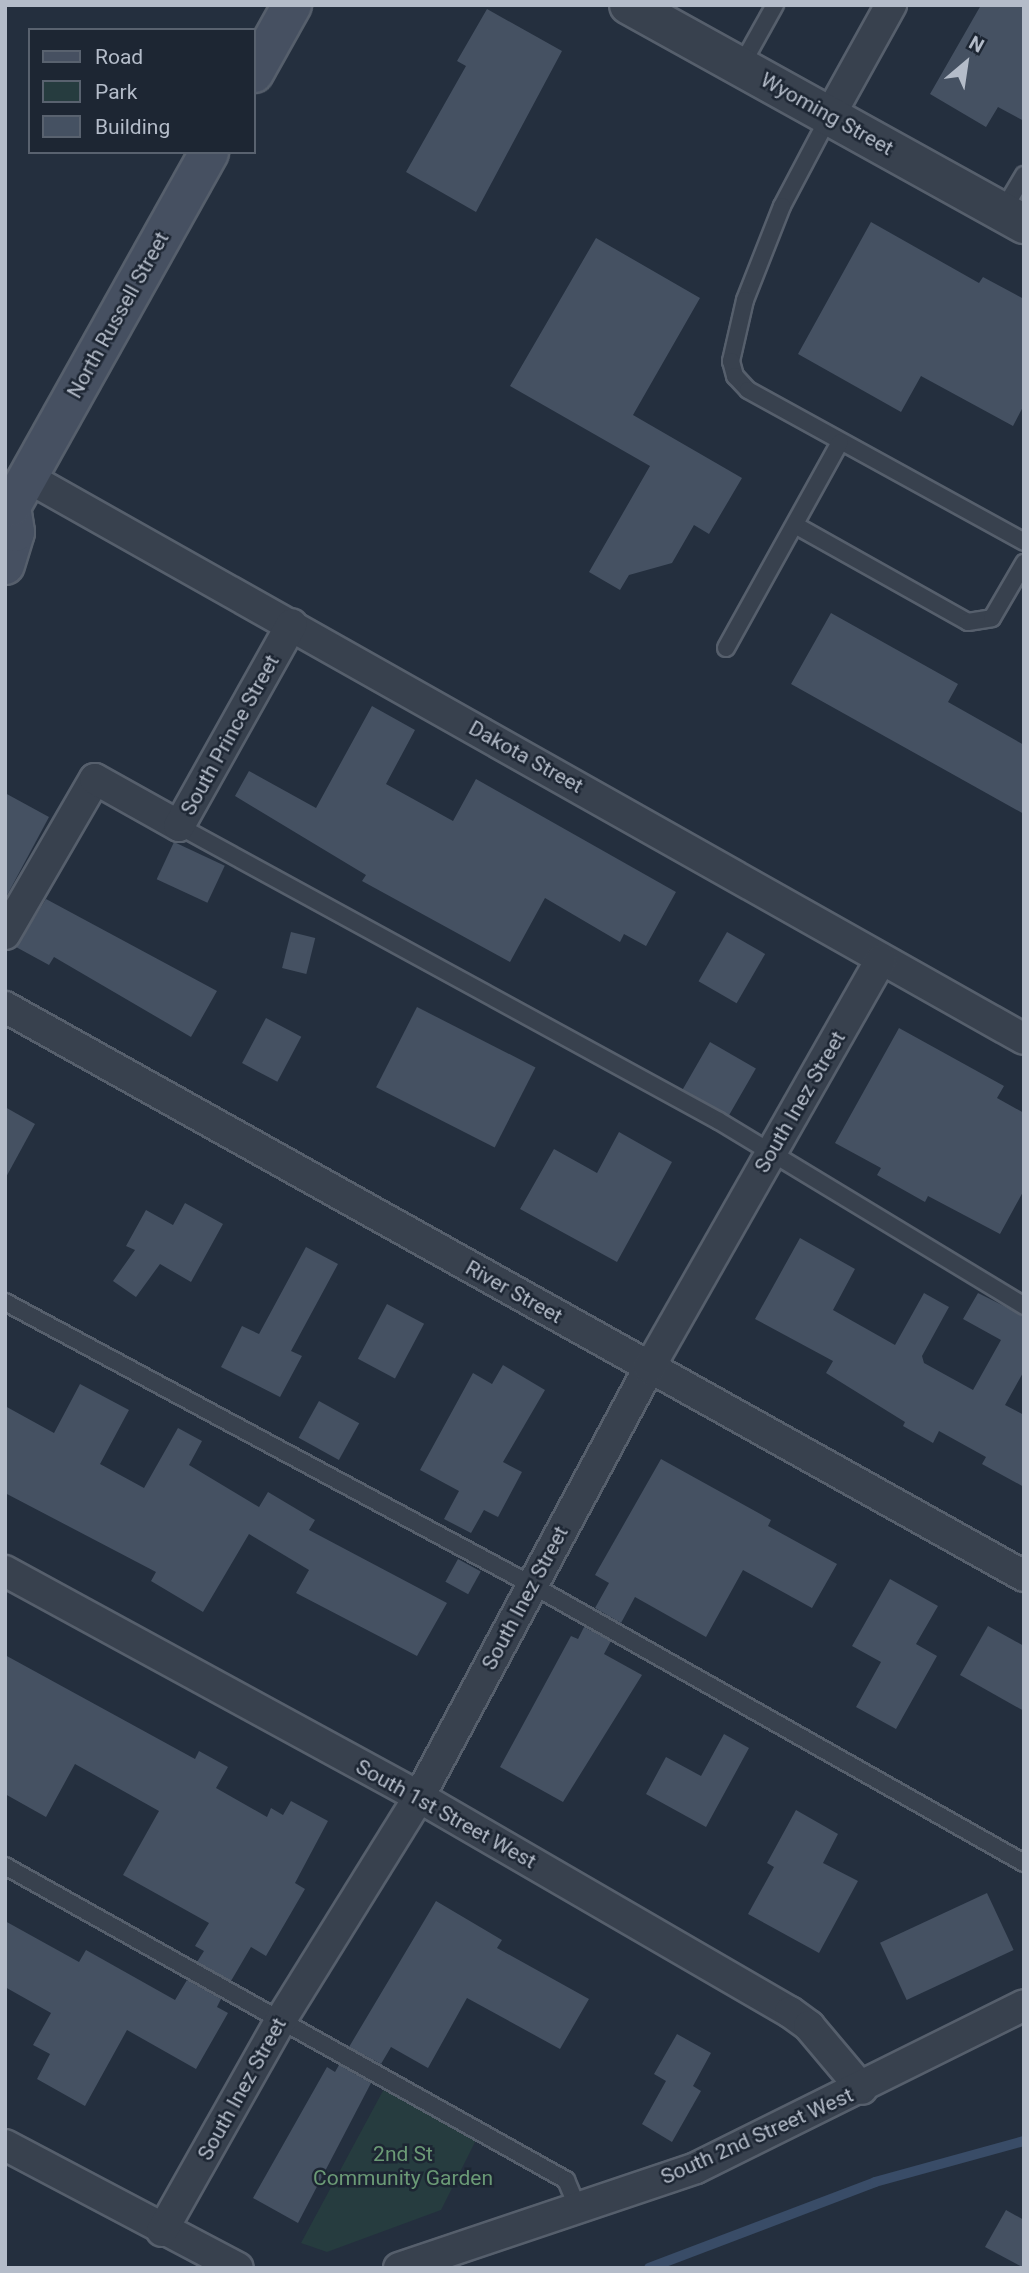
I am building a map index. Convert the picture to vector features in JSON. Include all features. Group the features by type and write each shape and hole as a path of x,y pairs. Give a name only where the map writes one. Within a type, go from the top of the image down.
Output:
{"main road":[{"path":"256,69 292,5"},
{"name":"North Russell Street","path":"14,498 208,154"},
{"path":"5,565 15,532 14,498"}],"street":[{"name":"Wyoming Street","path":"629,5 1013,218"},
{"path":"830,116 891,5"},
{"name":"Dakota Street","path":"14,498 292,624 1024,1039"},
{"name":"South Prince Street","path":"5,934 95,779 179,826 292,624"},
{"name":"South Inez Street","path":"162,2231 282,2018 418,1797 649,1368 881,960"},
{"name":"River Street","path":"5,1007 1024,1576"},
{"name":"South 1st Street West","path":"5,1571 418,1797 790,2012 809,2026 862,2089"},
{"name":"South 2nd Street West","path":"399,2268 696,2168 862,2089 1024,2005"},
{"path":"5,2145 162,2231 238,2268"}],"lane":[{"path":"741,66 775,5"},
{"path":"830,116 777,218 745,300 731,361 734,376 748,390 1024,542"},
{"path":"1013,218 1024,175"},
{"path":"726,648 840,442"},
{"path":"795,525 968,622 992,618 1024,563"},
{"path":"179,826 719,1121 770,1156 1024,1306"},
{"path":"5,1302 532,1585 1024,1863"},
{"path":"5,1866 282,2018 566,2180 578,2208"}],"green space":[{"name":"2nd St Community Garden","path":"385,2087 477,2138 441,2210 327,2252 301,2243"}],"building":[{"path":"981,5 1024,5 1024,121 998,107 986,127 930,94"},
{"path":"487,9 562,51 476,212 406,172 466,66 457,61"},
{"path":"871,222 979,283 983,277 1024,299 1024,405 1013,426 921,376 901,412 798,354"},
{"path":"596,238 700,298 633,415 742,478 709,534 694,525 672,563 629,575 620,590 589,572 650,466 510,386"},
{"path":"831,613 958,684 948,702 1024,745 1024,814 791,684"},
{"path":"372,706 415,730 386,784 453,821 476,779 676,892 646,946 624,934 620,942 545,898 510,962 362,881 366,875 235,796 249,771 316,808"},
{"path":"5,793 49,817 5,899"},
{"path":"174,842 225,866 207,903 157,879"},
{"path":"46,899 217,991 191,1037 54,957 49,965 16,947"},
{"path":"291,932 315,938 306,974 282,968"},
{"path":"727,932 765,954 737,1003 698,981"},
{"path":"417,1007 536,1067 495,1148 376,1087"},
{"path":"266,1018 301,1037 277,1082 242,1063"},
{"path":"899,1028 1004,1086 997,1098 1024,1113 1024,1190 1000,1234 928,1196 925,1202 877,1175 881,1168 835,1143"},
{"path":"710,1042 756,1068 728,1116 682,1090"},
{"path":"5,1107 35,1124 5,1179"},
{"path":"619,1132 672,1162 617,1262 520,1209 554,1149 597,1173"},
{"path":"185,1203 223,1224 191,1282 160,1264 136,1297 113,1281 135,1250 126,1246 146,1210 173,1225"},
{"path":"800,1238 855,1269 833,1310 895,1345 924,1293 949,1307 922,1356 924,1363 973,1390 1001,1340 963,1319 978,1293 1024,1316 1024,1371 1005,1405 1024,1415 1024,1487 982,1464 986,1457 939,1431 933,1443 903,1426 905,1422 826,1373 833,1361 755,1319"},
{"path":"306,1247 338,1264 291,1351 302,1356 280,1397 221,1367 242,1326 259,1334"},
{"path":"387,1304 424,1324 395,1378 358,1359"},
{"path":"503,1365 545,1390 503,1462 522,1472 498,1517 484,1510 471,1533 444,1519 459,1491 420,1470 473,1373 492,1384"},
{"path":"80,1384 129,1410 100,1464 144,1488 178,1428 202,1441 189,1465 259,1507 268,1492 315,1520 309,1530 447,1603 417,1656 296,1593 309,1570 249,1534 203,1612 151,1581 156,1572 5,1493 5,1406 54,1433"},
{"path":"319,1401 359,1423 339,1460 299,1438"},
{"path":"661,1459 771,1520 768,1526 837,1564 812,1608 743,1570 706,1637 635,1597 621,1623 595,1608 609,1583 595,1575"},
{"path":"458,1559 481,1572 468,1594 445,1582"},
{"path":"890,1579 938,1606 916,1644 937,1656 896,1729 856,1707 881,1662 852,1646"},
{"path":"988,1626 1024,1646 1024,1711 960,1675"},
{"path":"584,1627 611,1641 604,1654 642,1675 563,1802 500,1767 571,1636 578,1639"},
{"path":"5,1655 195,1759 199,1751 228,1767 216,1788 267,1817 271,1808 283,1815 291,1801 328,1821 295,1883 305,1889 266,1956 251,1947 231,1981 197,1962 204,1951 195,1946 209,1923 123,1875 159,1811 75,1764 46,1817 5,1794"},
{"path":"724,1734 749,1748 706,1827 646,1794 666,1757 701,1776"},
{"path":"796,1810 838,1834 823,1863 858,1881 819,1953 748,1914 774,1867 767,1863"},
{"path":"987,1893 1014,1950 907,2000 880,1943"},
{"path":"436,1901 502,1940 497,1948 589,1999 560,2049 467,1998 428,2068 391,2047 381,2064 349,2047"},
{"path":"5,1921 79,1962 86,1950 175,2000 187,1980 221,1999 217,2007 228,2013 196,2069 127,2030 85,2106 37,2079 50,2054 33,2045 51,2013 5,1987"},
{"path":"677,2034 711,2053 693,2086 701,2091 672,2142 642,2124 666,2081 654,2074"},
{"path":"339,2065 371,2083 298,2223 253,2198 327,2067 335,2072"},
{"path":"1006,2210 1024,2220 1024,2268 985,2247"}],"waterway":[{"path":"649,2268 875,2182 1024,2141"}]}
